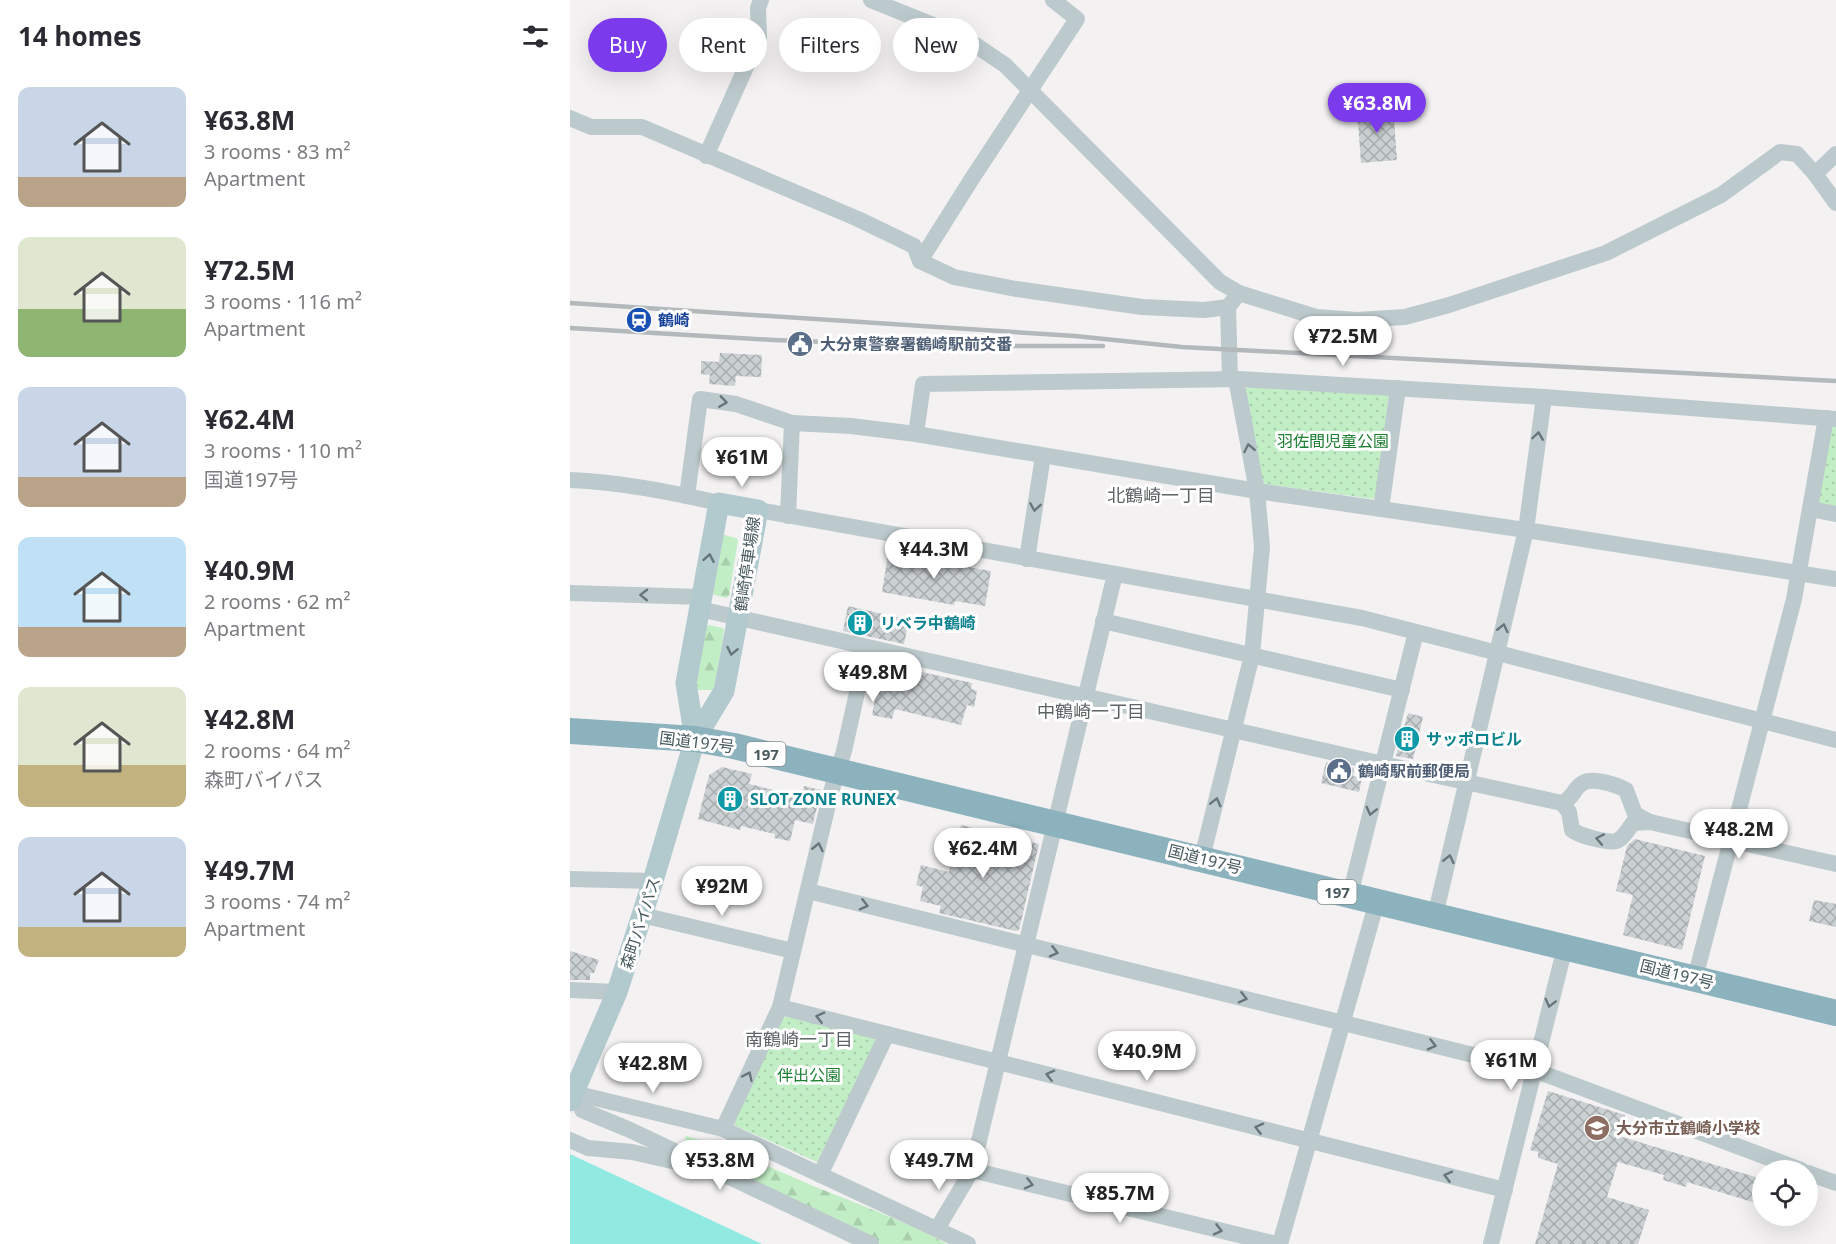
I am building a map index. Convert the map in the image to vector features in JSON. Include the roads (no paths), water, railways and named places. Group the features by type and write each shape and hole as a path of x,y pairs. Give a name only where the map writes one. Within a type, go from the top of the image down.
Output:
{"highway":[{"name":"国道197号","path":"570,731 694,739 734,746 1836,1013"}],"main road":[{"name":"鶴崎停車場線","path":"694,739 724,691 758,510 719,503"},
{"path":"694,739 686,683 719,503"},
{"name":"森町バイパス","path":"576,1101 617,992 653,881 694,739"}],"street":[{"path":"706,156 759,38 758,8 761,0"},
{"path":"872,0 965,38 1005,65 1220,282 1239,293 1316,317 1357,320 1406,317 1449,305 1606,252 1721,195 1780,152 1797,154 1836,203"},
{"path":"920,261 1077,19 1053,0"},
{"path":"570,118 591,127 642,127 858,219 914,246 920,261 954,277 1016,289 1142,307 1204,310 1228,307"},
{"path":"1815,174 1836,154"},
{"path":"1202,858 1252,656 1262,547 1257,491 1233,378 1228,307 1239,293"},
{"path":"916,434 923,384 1233,378 1544,397 1831,419 1810,509 1794,599 1695,978"},
{"path":"1381,509 1398,388"},
{"path":"1435,915 1526,530 1544,397"},
{"path":"687,496 700,399 736,404 792,423 851,426 916,434 1257,491 1526,530 1836,579"},
{"path":"788,516 792,423"},
{"path":"1027,559 1044,456"},
{"path":"570,480 596,481 719,503"},
{"path":"1810,509 1836,514"},
{"path":"758,510 1362,618 1836,740"},
{"path":"937,1229 972,1170 1115,574"},
{"path":"570,593 701,603 739,619 1562,803 1569,812 1572,830 1587,837 1615,841 1620,839 1633,823 1650,822"},
{"path":"1103,621 1402,690"},
{"path":"1350,895 1416,632"},
{"path":"723,1129 780,1006 844,751 867,648"},
{"path":"1562,803 1573,796 1584,782 1593,781 1626,790 1635,814 1650,822 1836,864"},
{"path":"570,879 653,881"},
{"path":"808,891 1534,1070 1774,1160"},
{"path":"972,1170 1278,1244 1310,1141 1377,902"},
{"path":"642,915 793,951"},
{"path":"1491,1244 1565,947"},
{"path":"570,990 617,992"},
{"path":"780,1006 1505,1190"},
{"path":"820,1175 887,1034"},
{"path":"576,1101 723,1129 968,1244"},
{"path":"576,1101 630,1130 870,1244"},
{"path":"570,1140 588,1148 632,1152 712,1169"},
{"path":"1818,1177 1836,1183"}],"water":[{"path":"570,1154 762,1244 570,1244"}],"railway":[{"path":"570,303 1075,336 1182,347 1836,381"},
{"path":"570,328 930,346 1103,346"}],"place":[{"name":"鶴崎","path":"639,320"},
{"name":"大分東警察署鶴崎駅前交番","path":"800,344"},
{"name":"リベラ中鶴崎","path":"860,623"},
{"name":"サッポロビル","path":"1407,739"},
{"name":"鶴崎駅前郵便局","path":"1339,771"},
{"name":"SLOT ZONE RUNEX","path":"730,799"},
{"name":"大分市立鶴崎小学校","path":"1597,1128"}],"district":[{"name":"北鶴崎一丁目","path":"1161,495"},
{"name":"中鶴崎一丁目","path":"1091,711"},
{"name":"南鶴崎一丁目","path":"799,1039"}],"park label":[{"name":"羽佐間児童公園","path":"1333,441"},
{"name":"伴出公園","path":"809,1075"}]}
